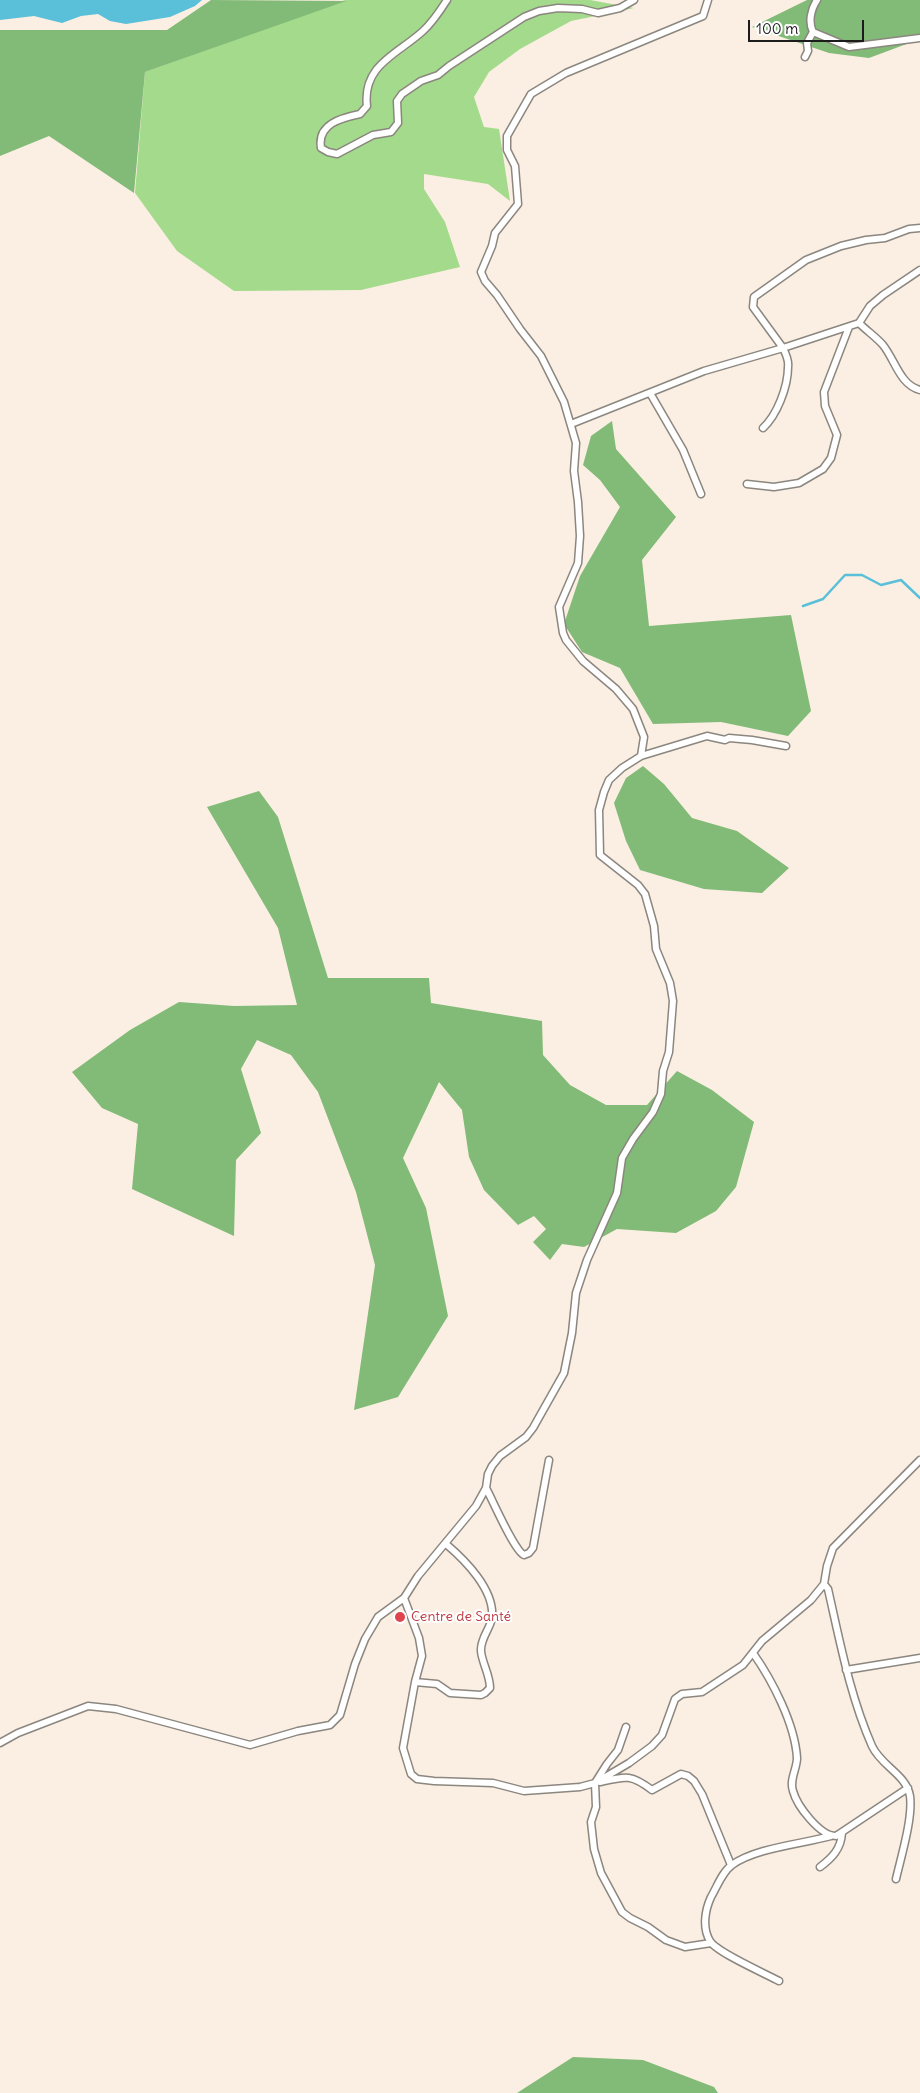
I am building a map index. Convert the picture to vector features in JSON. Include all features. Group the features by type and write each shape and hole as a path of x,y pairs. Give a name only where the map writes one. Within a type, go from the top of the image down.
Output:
{"street":[{"path":"446,0 436,18 422,32 390,56 369,79 365,93 367,106 360,114 344,118 327,126 320,139 321,148 337,154 373,135 391,132 398,123 397,101 402,94 421,81 438,75 524,17 539,11 558,8 582,9 598,13 620,8 634,0"},
{"path":"641,756 644,737 633,709 616,689 583,661 566,640 561,627 559,607 578,564 580,536 574,471 576,443 564,402 541,356 485,281 481,272 492,246 495,233 518,204 515,166 507,150 507,136 531,94 566,73 703,16 708,0"},
{"path":"816,0 810,17 810,27 813,32 848,47 920,38"},
{"path":"805,57 808,51 807,42 813,32"},
{"path":"762,428 775,412 786,382 788,367 784,348 753,308 754,297 806,260 841,246 885,238 910,229 920,228"},
{"path":"571,424 704,372 859,323 870,306 920,270"},
{"path":"859,323 883,346 895,368 910,388 920,390"},
{"path":"747,484 774,487 799,483 823,469 831,458 837,435 825,406 824,392 849,327"},
{"path":"650,393 683,450 701,494"},
{"path":"0,1744 18,1733 88,1706 116,1709 250,1745 298,1731 330,1725 340,1715 355,1664 365,1639 378,1617 404,1598 418,1576 476,1506 486,1488 488,1474 492,1466 500,1456 518,1445 530,1433 564,1373 572,1333 576,1293 586,1260 617,1193 622,1158 653,1112 661,1094 663,1071 669,1052 673,1001 670,983 656,949 654,926 645,894 638,885 600,855 600,810 604,792 610,780 622,768 641,756 707,736 725,740 729,738 752,740 786,746"},
{"path":"486,1488 514,1545 519,1552 529,1553 533,1548 549,1460"},
{"path":"595,1783 629,1763 652,1746 662,1735 675,1699 682,1694 702,1692 743,1666 762,1640 812,1600 824,1584 833,1548 920,1460"},
{"path":"415,1682 437,1684 450,1693 481,1695 490,1688 481,1652 481,1643 492,1617 491,1607 476,1574 464,1559 446,1544"},
{"path":"824,1584 828,1589 846,1670 872,1747 880,1760 904,1781 908,1788 910,1799 906,1834 896,1878"},
{"path":"404,1598 419,1638 422,1656 415,1682 404,1748 410,1774 417,1779 494,1783 524,1791 580,1788 620,1778 632,1778 641,1781 652,1790 681,1774 688,1776 694,1781 702,1794 731,1865"},
{"path":"753,1653 776,1690 791,1733 797,1757 796,1770 791,1784 793,1793 814,1824 831,1836"},
{"path":"846,1670 920,1658"},
{"path":"626,1727 618,1750 595,1783 596,1808 591,1822 594,1849 601,1873 622,1912 666,1940 685,1947 711,1943"},
{"path":"779,1981 711,1943 705,1930 706,1907 722,1876 731,1865 767,1849 804,1844 842,1833 908,1788"},
{"path":"820,1867 835,1854 841,1842 842,1833"}],"green space":[{"path":"211,0 346,1 145,72 134,193 49,136 0,156 0,30 167,30"},
{"path":"345,0 590,0 634,8 571,21 520,49 489,72 474,97 484,127 499,129 510,201 488,184 424,174 424,189 445,222 460,267 361,290 234,291 177,251 135,193 145,72"},
{"path":"807,0 920,0 920,39 869,58 829,53 752,27"},
{"path":"612,421 616,449 676,517 642,560 649,626 791,615 811,711 788,736 721,722 653,724 620,668 582,652 564,624 580,576 620,507 600,480 583,465 591,436"},
{"path":"643,766 664,784 692,818 737,831 789,868 762,893 704,889 640,870 626,841 614,803 626,778"},
{"path":"259,791 278,817 328,978 429,978 431,1003 542,1021 543,1055 570,1085 606,1105 647,1105 677,1071 712,1090 754,1122 736,1187 716,1211 676,1233 617,1229 584,1247 562,1244 550,1260 533,1242 546,1229 534,1216 518,1225 484,1190 469,1157 462,1110 439,1082 403,1158 426,1208 448,1316 398,1397 354,1410 375,1265 356,1192 318,1092 291,1055 257,1040 241,1069 261,1133 236,1160 234,1236 132,1189 138,1124 102,1108 72,1072 130,1030 179,1002 234,1006 297,1005 278,928 207,807"},
{"path":"573,2057 643,2060 714,2087 718,2093 517,2093"}],"water":[{"path":"0,0 202,0 195,6 170,17 126,24 110,21 98,14 81,16 62,23 34,16 0,20"}],"waterway":[{"path":"803,606 823,599 845,575 862,575 881,585 901,580 920,598"}],"place":[{"name":"Centre de Santé","path":"400,1617"}]}
